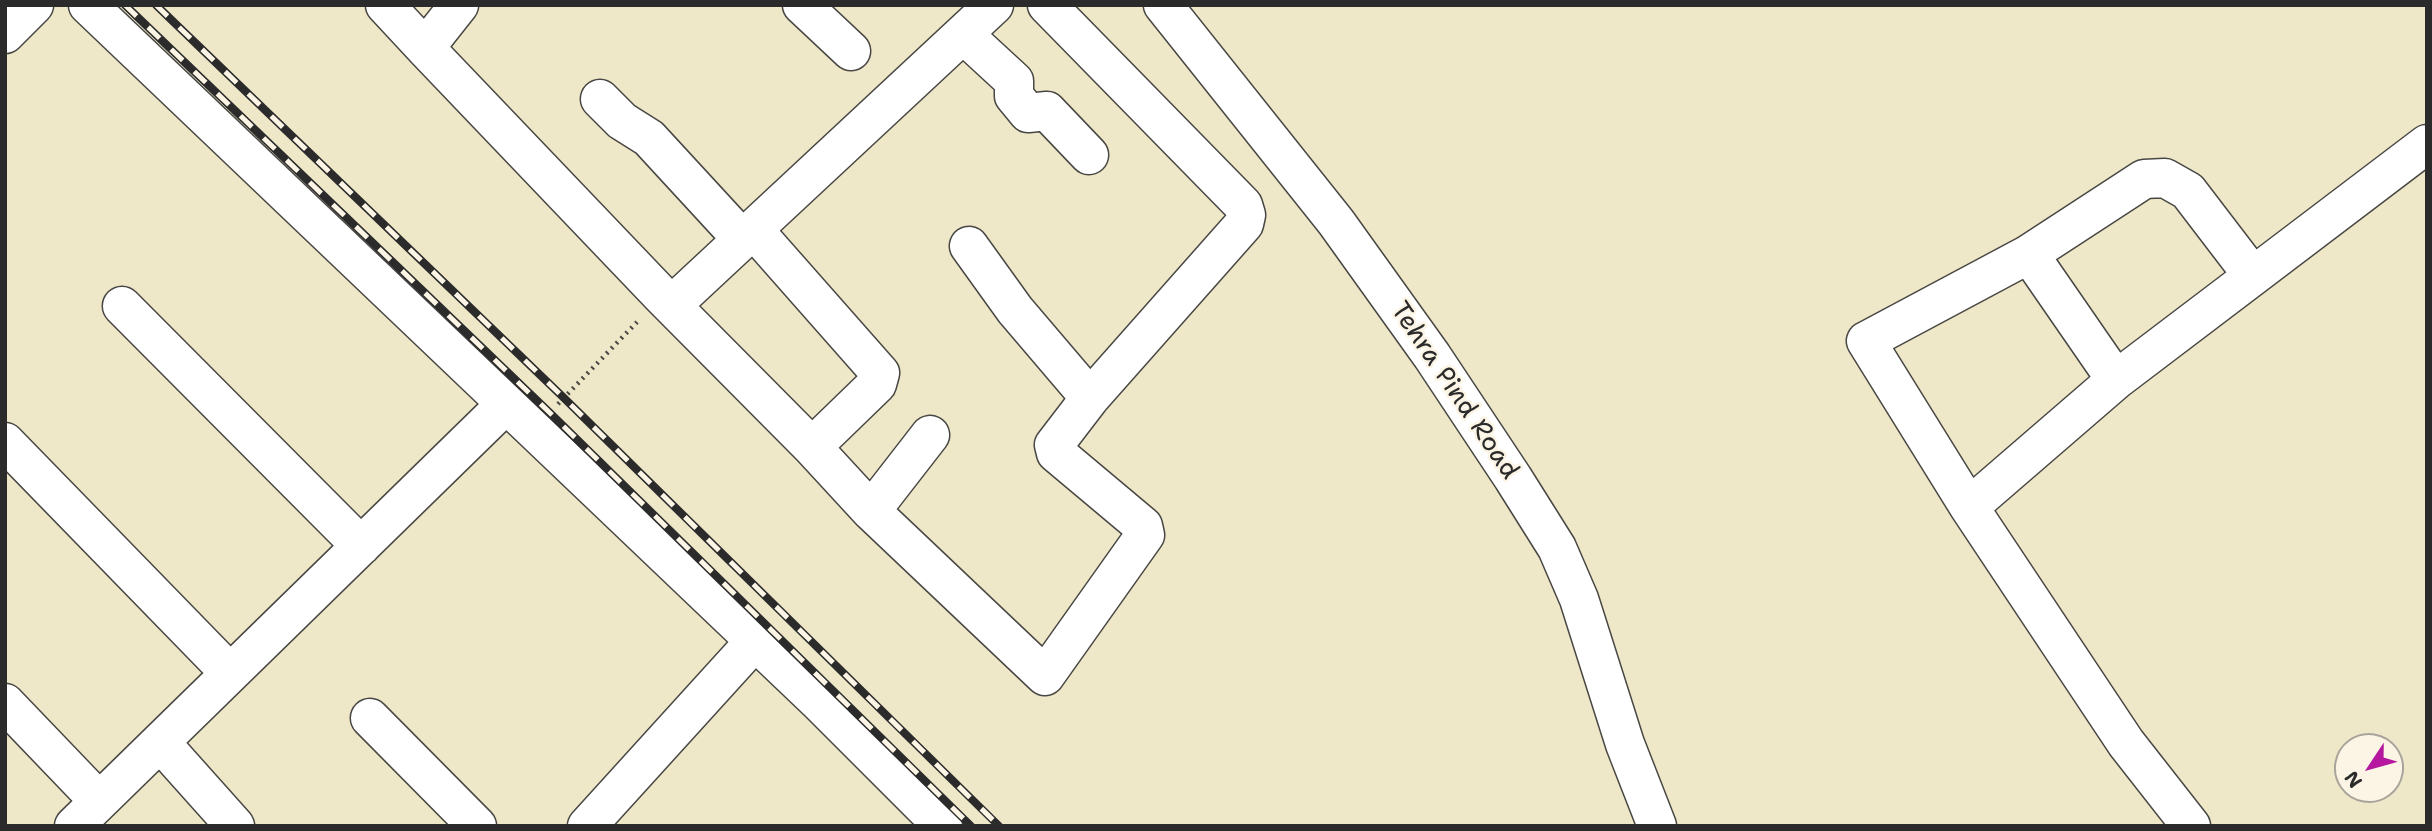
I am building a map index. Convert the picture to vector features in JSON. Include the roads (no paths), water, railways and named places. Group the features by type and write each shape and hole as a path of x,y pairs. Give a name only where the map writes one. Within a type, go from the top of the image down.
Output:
{"street":[{"path":"5,34 34,5"},
{"path":"88,5 755,641 943,826"},
{"path":"385,5 871,511 1045,676 1145,535 1143,526 1054,449 1054,445 1090,398 1244,224 1246,215 1243,205 1047,5"},
{"path":"425,48 459,5"},
{"path":"802,5 851,51"},
{"path":"667,301 748,234 994,5"},
{"name":"Tehra Pind Road","path":"1163,5 1336,222 1432,356 1514,478 1557,548 1579,599 1625,744 1657,826"},
{"path":"963,34 1014,81 1014,96 1028,113 1047,111 1090,155"},
{"path":"600,99 622,121 649,138 748,234 880,373 877,384 812,447"},
{"path":"1969,507 2116,380 2427,144"},
{"path":"2191,826 2126,743 1969,507 1866,341 2029,254 2144,179 2165,178 2188,191 2253,276"},
{"path":"969,246 1016,310 1090,398"},
{"path":"2029,254 2116,380"},
{"path":"122,306 361,546"},
{"path":"5,703 86,813 506,404"},
{"path":"871,511 930,435"},
{"path":"5,442 230,673"},
{"path":"587,826 755,641"},
{"path":"370,718 477,826"},
{"path":"160,741 235,826"}],"railway":[{"path":"125,5 549,412 971,826"},
{"path":"156,5 564,398 999,826"}]}
